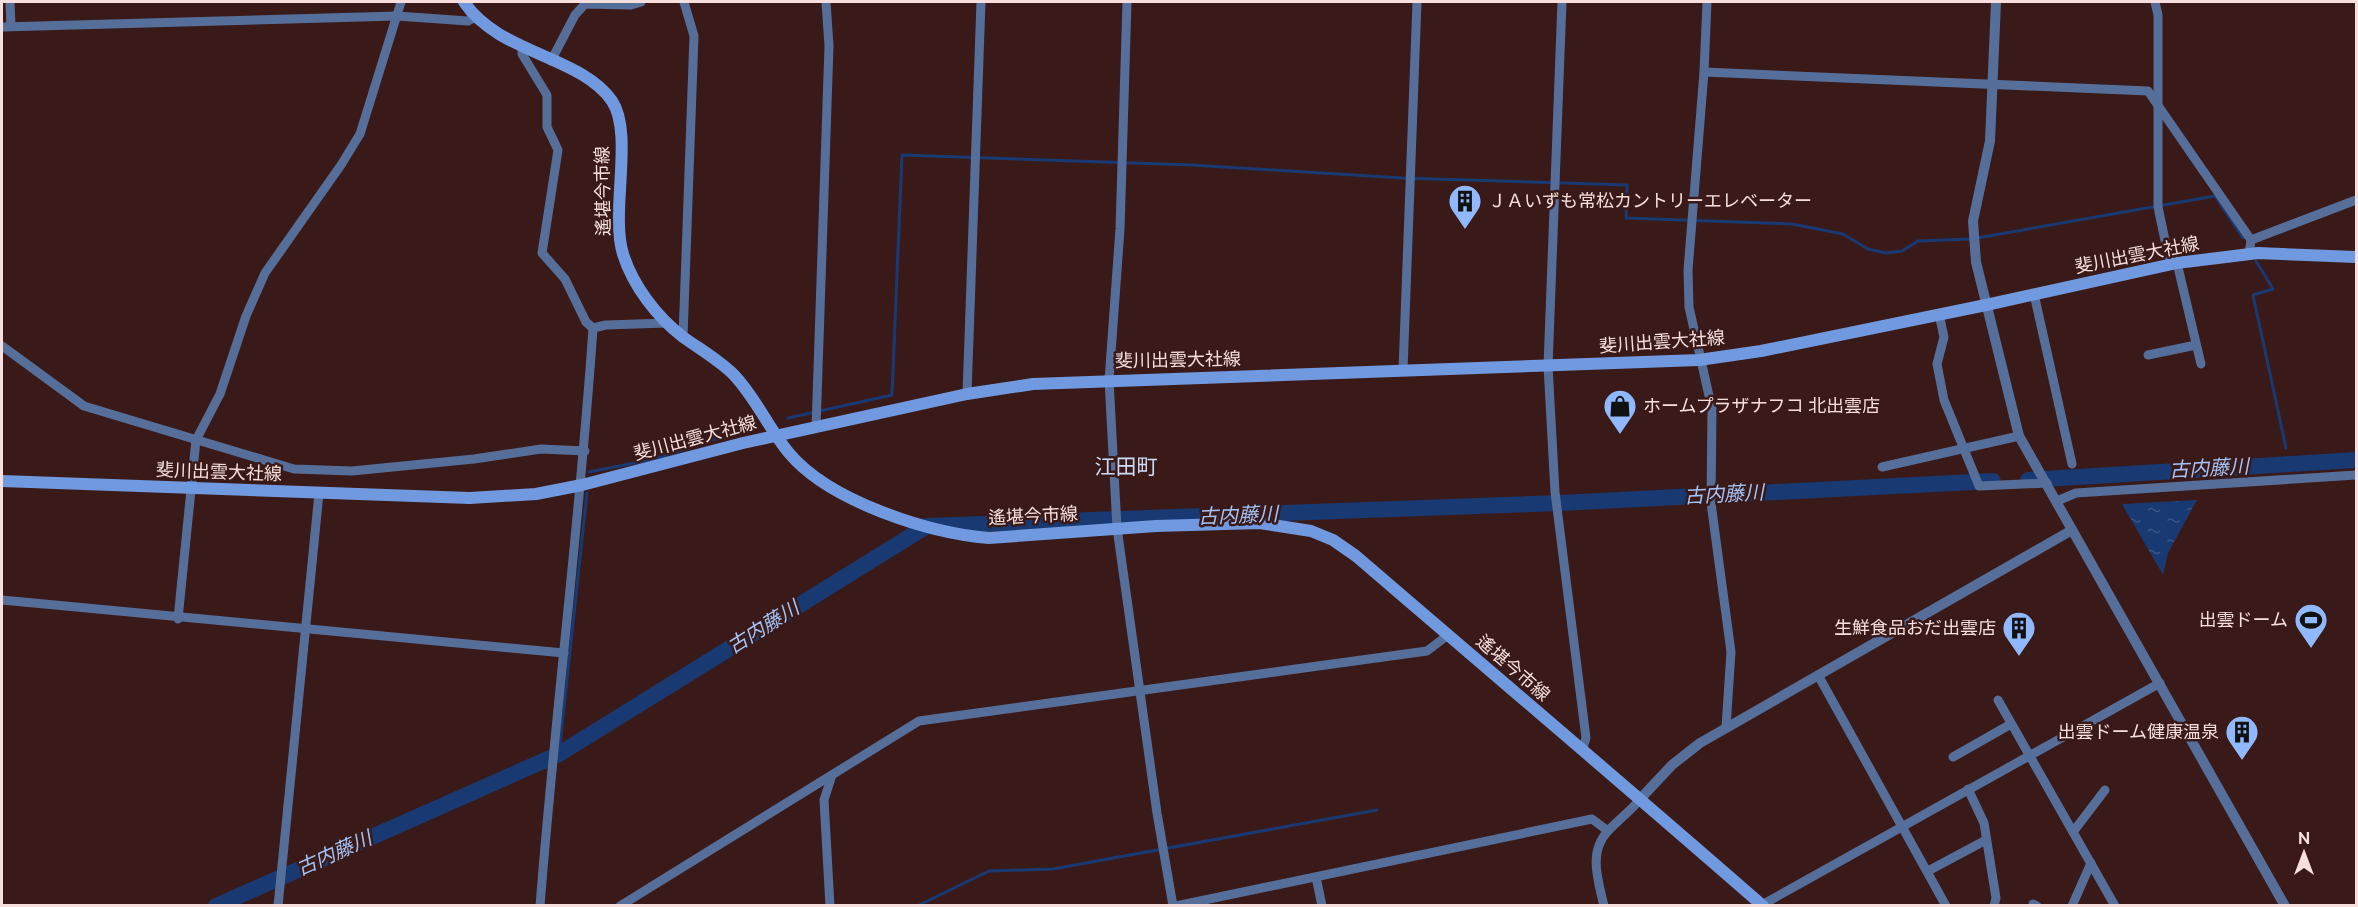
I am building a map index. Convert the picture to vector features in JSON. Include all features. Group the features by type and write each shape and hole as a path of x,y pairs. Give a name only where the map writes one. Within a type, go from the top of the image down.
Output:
{"main road":[{"name":"遙堪今市線","path":"464,2 475,18 488,29 586,79 612,101 618,114 621,149 619,229 623,252 644,295 667,323 735,376 776,436 801,467 822,482 916,525 939,531 989,538 1117,528 1260,523 1311,531 1333,540 1356,556 1582,751 1641,798 1761,905"},
{"name":"斐川出雲大社線","path":"2,482 470,498 536,494 967,393 1033,384 1699,360 1986,305 2174,263 2249,254 2356,257"}],"street":[{"path":"10,2 6,27 397,16 468,21 475,18"},
{"path":"178,619 196,440 220,394 246,316 265,273 341,165 360,134 401,2"},
{"path":"551,61 584,2 631,5 640,2"},
{"path":"683,337 694,36 684,2"},
{"path":"816,428 829,46 826,2"},
{"path":"967,393 981,2"},
{"path":"1127,2 1120,230 1109,380 1117,528 1140,692 1175,906 1592,819 1608,831"},
{"path":"1403,370 1417,2"},
{"path":"1562,2 1548,366 1555,492 1586,738 1582,751"},
{"path":"1707,2 1704,72 1688,270 1689,307 1699,360 1712,409 1711,503 1731,652 1726,727"},
{"path":"1996,2 1990,141 1973,221 1976,262 2019,436 2285,906"},
{"path":"2155,2 2158,15 2158,207 2200,364"},
{"path":"522,47 522,54 547,95 547,128 558,150 542,254 565,279 586,322 593,328"},
{"path":"1704,72 2148,91 2251,240 2249,254"},
{"path":"2251,240 2356,200"},
{"path":"2034,294 2072,464"},
{"path":"1939,314 1944,337 1937,364 1944,400 1979,486 2047,483"},
{"path":"593,328 606,325 667,323"},
{"path":"540,906 552,751 582,485 593,328"},
{"path":"2148,355 2196,345"},
{"path":"2,346 84,405 294,470 352,471 541,449 585,451"},
{"path":"1882,467 2019,436"},
{"path":"2057,501 2076,493 2356,475"},
{"path":"278,903 319,494"},
{"path":"1604,906 1594,857 1608,831 1630,814 1641,798 1672,765 1726,727 2072,531"},
{"path":"2,600 178,619 564,653"},
{"path":"620,906 919,721 1427,651 1448,635"},
{"path":"1818,675 1946,906"},
{"path":"1761,905 2160,683"},
{"path":"1998,700 2115,906"},
{"path":"1953,757 2011,724"},
{"path":"830,906 824,800 832,775"},
{"path":"1968,789 1984,823 1996,898 1994,906"},
{"path":"2073,832 2105,790"},
{"path":"1928,871 1986,840"},
{"path":"2072,906 2091,863"},
{"path":"1316,877 1322,906"}],"water":[{"path":"2197,500 2168,553 2163,575 2122,504"}],"waterway":[{"path":"788,418 892,395 902,155 1192,165 1402,178 1627,185 1626,218 1792,224 1843,234 1868,249 1886,253 1902,251 1918,241 1971,239"},
{"path":"1977,238 2215,196 2243,238"},
{"path":"2256,261 2273,289 2253,295 2286,448"},
{"path":"589,472 655,459 742,430"},
{"name":"古内藤川","path":"2028,480 2356,460"},
{"name":"古内藤川","path":"216,906 559,754 927,526 1560,503 1993,481"},
{"path":"559,754 587,493"},
{"path":"917,906 989,871 1053,869 1377,810"}],"place":[{"name":"ＪＡいずも常松カントリーエレベーター","path":"1465,230"},
{"name":"ホームプラザナフコ 北出雲店","path":"1620,435"},
{"name":"出雲ドーム","path":"2311,649"},
{"name":"生鮮食品おだ出雲店","path":"2019,657"},
{"name":"出雲ドーム健康温泉","path":"2242,761"}],"district":[{"name":"江田町","path":"1126,467"}]}
